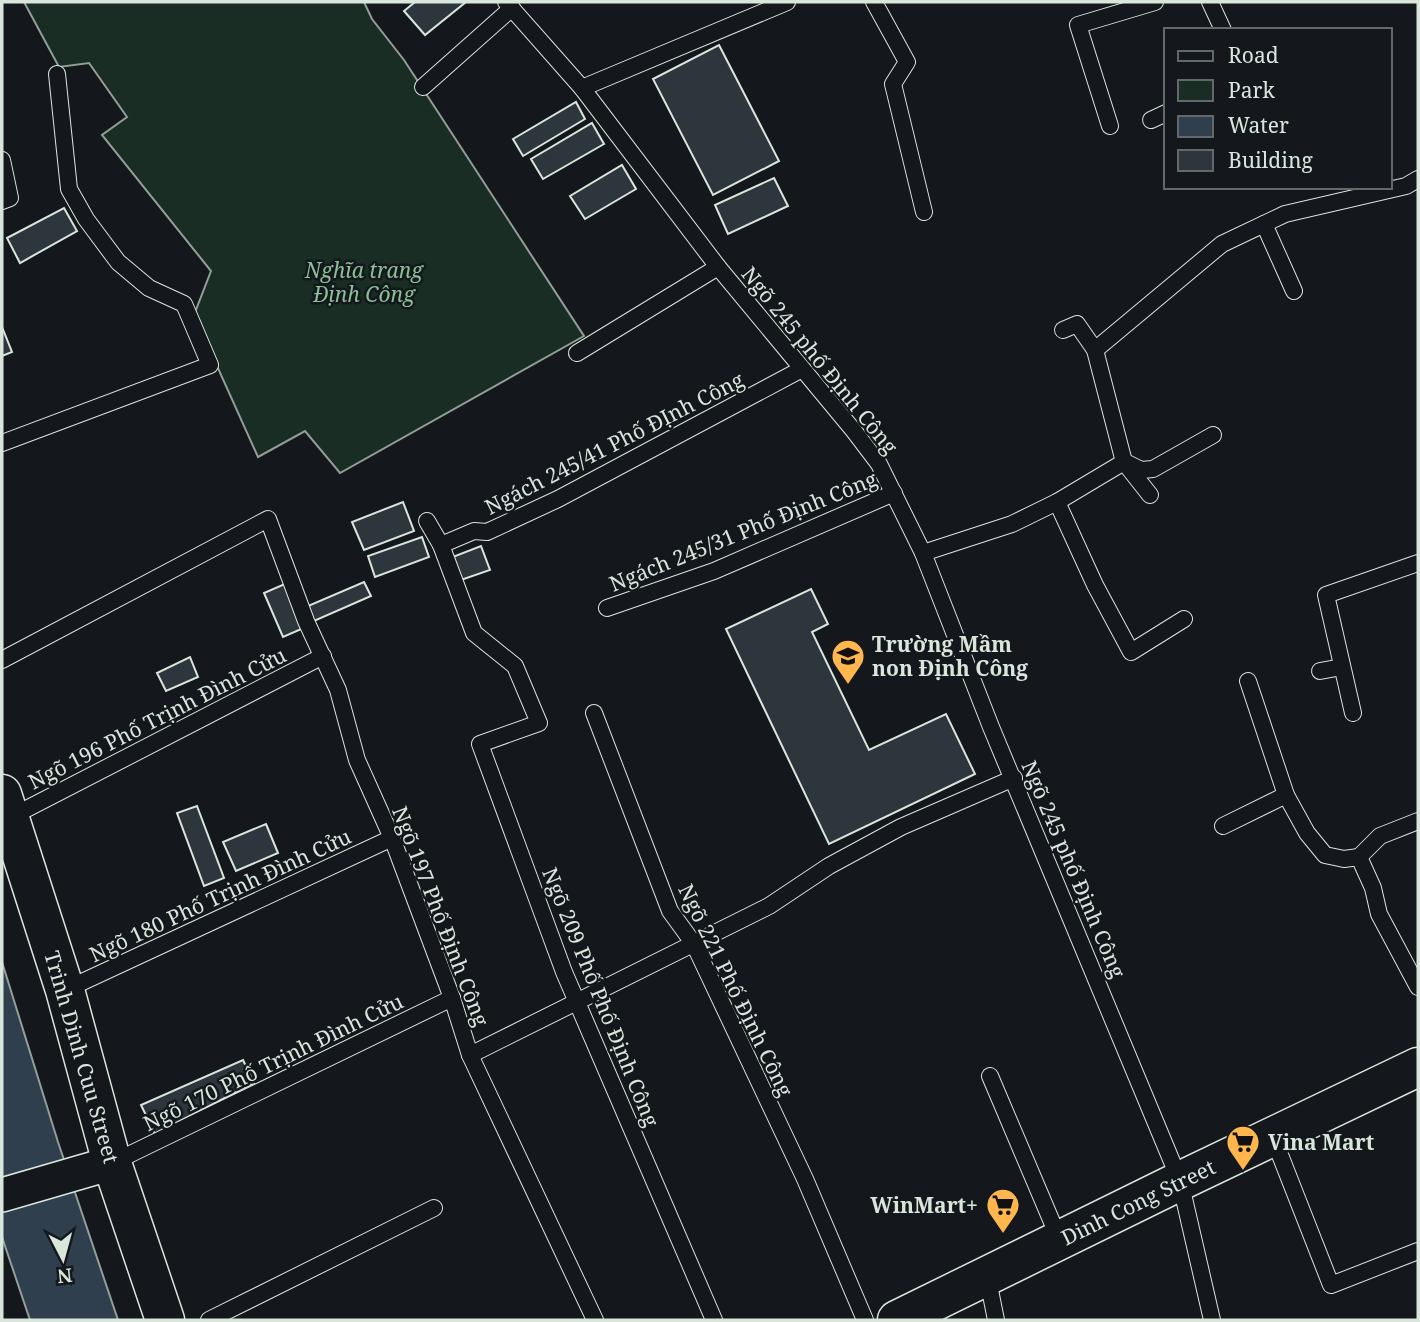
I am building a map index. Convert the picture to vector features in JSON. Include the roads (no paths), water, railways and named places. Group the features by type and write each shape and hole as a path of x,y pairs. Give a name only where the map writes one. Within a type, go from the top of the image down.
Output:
{"street":[{"name":"Trinh Dinh Cuu Street","path":"6,806 65,990 95,1167 165,1320"},
{"name":"Dinh Cong Street","path":"897,1320 1418,1068"},
{"path":"2,1195 95,1167"}],"lane":[{"path":"582,88 787,2"},
{"path":"874,2 907,62 893,84 923,212"},
{"path":"1110,126 1079,25 1155,2"},
{"path":"1210,2 1222,28"},
{"path":"423,87 509,5"},
{"name":"Ngõ 245 phố Định Công","path":"509,5 582,88 718,267 870,453 894,493 923,553 991,727 1180,1181 1212,1320"},
{"path":"2,443 210,365 184,304 149,288 118,262 86,219 69,189 57,74"},
{"path":"1151,120 1164,114"},
{"path":"2,160 6,199"},
{"path":"1095,350 1222,244 1285,214 1406,186 1418,179"},
{"path":"1264,224 1294,291"},
{"path":"577,353 718,267"},
{"path":"1063,330 1077,324 1095,350 1124,462 1150,495"},
{"name":"Ngách 245/41 Phố ĐỊnh Công","path":"441,545 474,531 487,532 558,499 802,369"},
{"path":"1124,462 1141,470 1153,469 1213,435"},
{"path":"923,553 1012,524 1057,502 1124,462"},
{"name":"Ngách 245/31 Phố Định Công","path":"607,608 714,570 894,493"},
{"path":"1057,502 1095,585 1130,652 1184,619"},
{"name":"Ngõ 197 Phố Định Công","path":"2,660 268,519 306,621 338,690 357,760 392,838 452,998 470,1055 595,1320"},
{"path":"427,521 441,545"},
{"name":"Ngõ 209 Phố Phố Định Công","path":"441,545 474,632 514,666 539,723 480,744 577,1003 713,1320"},
{"path":"1353,713 1325,594 1418,563"},
{"name":"Ngõ 196 Phố Trịnh Đình Cửu","path":"6,806 323,656"},
{"path":"1320,671 1342,667"},
{"path":"1248,681 1286,795 1307,833 1325,855 1344,859 1359,857 1380,836 1418,821"},
{"name":"Ngõ 221 Phố Định Công","path":"594,713 670,911 694,944 804,1179 865,1320"},
{"path":"470,1055 769,906 829,866 901,828 1014,778"},
{"path":"1223,825 1286,795"},
{"name":"Ngõ 180 Phố Trịnh Đình Cửu","path":"65,990 392,838"},
{"path":"1359,857 1373,888 1379,914 1418,987"},
{"name":"Ngõ 170 Phố Trịnh Đình Cửu","path":"95,1167 452,998"},
{"path":"990,1076 1060,1241"},
{"path":"1273,1137 1331,1285 1418,1251"},
{"path":"209,1320 434,1208"},
{"path":"987,1275 996,1320"}],"water":[{"path":"2,962 58,1142 118,1320 30,1320 2,1237"}],"place":[{"name":"Trường Mầm non Định Công","path":"848,686"},
{"name":"Vina Mart","path":"1243,1172"},
{"name":"WinMart+","path":"1003,1235"}],"park label":[{"name":"Nghĩa trang Định Công","path":"364,282"}]}
